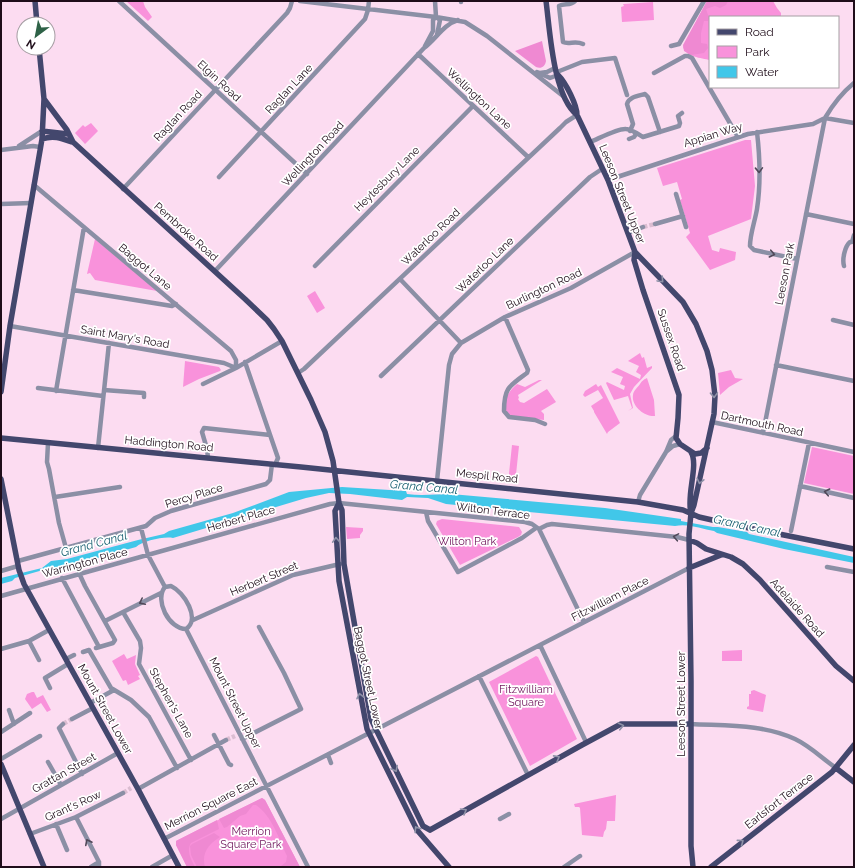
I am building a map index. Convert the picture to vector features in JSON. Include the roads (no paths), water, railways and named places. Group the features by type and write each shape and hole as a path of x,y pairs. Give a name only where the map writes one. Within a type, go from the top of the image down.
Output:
{"main road":[{"path":"35,1 36,16"},
{"path":"546,1 557,72"},
{"path":"1,392 10,326 42,139 44,99 40,56"},
{"name":"Leeson Street Upper","path":"557,72 559,83 566,98 573,112 577,116 608,180 635,252 682,302 701,334 712,370 715,396 712,422 691,516"},
{"name":"Leeson Street Upper","path":"557,72 564,82 577,110 577,116"},
{"name":"Pembroke Road","path":"44,99 67,130 73,142 267,320 282,341 298,373"},
{"path":"42,131 68,134"},
{"name":"Pembroke Road","path":"42,139 60,137 73,142"},
{"name":"Sussex Road","path":"635,252 634,260 638,273 657,332 677,386 679,403 676,436"},
{"path":"638,273 648,265"},
{"name":"Baggot Street Lower","path":"298,373 324,428 335,471 342,510 344,564 371,719 375,730 423,826 430,830"},
{"path":"676,436 680,444 691,452 697,454 707,448"},
{"name":"Haddington Road","path":"1,438 335,471"},
{"path":"691,452 693,458 689,505 691,516"},
{"name":"Mespil Road","path":"335,471 638,502 691,516 854,549"},
{"name":"Mount Street Lower","path":"1,479 18,566 26,589 118,753 135,788 178,867"},
{"name":"Baggot Street Lower","path":"339,500 335,509 338,564 357,683 366,725 414,825 449,867"},
{"name":"Leeson Street Lower","path":"691,516 689,536 689,568 691,846 693,867"},
{"name":"Adelaide Road","path":"689,536 706,550 716,552 736,560 753,573 836,666 854,681"},
{"path":"706,550 711,559"},
{"path":"689,568 721,555"},
{"path":"348,630 355,628"},
{"path":"429,842 430,830 586,742 622,724 691,724"},
{"name":"Earlsfort Terrace","path":"711,867 836,768 854,745"},
{"path":"1,764 44,867"},
{"path":"836,768 854,782"}],"street":[{"name":"Elgin Road","path":"119,1 307,174"},
{"name":"Raglan Road","path":"123,189 287,13 292,1"},
{"path":"300,1 436,17 465,22 474,26 566,98"},
{"path":"368,10 369,1"},
{"path":"435,1 436,17 440,20 438,32 435,38"},
{"path":"575,1 573,3 559,6 563,42 578,42 583,44"},
{"path":"671,46 679,44 704,1"},
{"name":"Raglan Lane","path":"219,177 365,19 368,10"},
{"name":"Wellington Road","path":"424,48 433,31 433,20 436,17"},
{"name":"Wellington Road","path":"215,271 418,54 448,24 458,20"},
{"name":"Wellington Lane","path":"418,54 528,157"},
{"path":"654,74 685,56 688,56 692,58 709,87"},
{"path":"540,73 557,72 582,62 615,58 627,95"},
{"path":"532,70 550,78 557,72"},
{"path":"854,83 833,106 825,118 854,123"},
{"path":"709,88 738,137"},
{"path":"630,131 633,124 626,104 630,98 645,94 648,97 660,132"},
{"name":"Heytesbury Lane","path":"315,266 473,106"},
{"path":"590,142 623,129 643,137 660,132 679,126 680,123 678,116 682,113"},
{"name":"Waterloo Road","path":"298,373 400,279 528,157 566,122 577,116"},
{"name":"Appian Way","path":"608,180 738,137 756,132 813,124 825,118"},
{"name":"Leeson Park","path":"762,433 825,118"},
{"path":"18,147 42,131"},
{"path":"756,132 759,148 760,186 750,246 754,250 798,259"},
{"path":"629,140 636,134"},
{"path":"1,150 18,147 40,146"},
{"name":"Waterloo Lane","path":"380,376 590,177 602,169"},
{"name":"Baggot Lane","path":"34,185 231,351 236,360 236,368"},
{"path":"676,194 686,227"},
{"path":"1,204 31,203"},
{"path":"806,214 854,224"},
{"path":"655,224 683,216"},
{"path":"56,391 84,227"},
{"path":"628,233 643,227"},
{"path":"844,266 843,262 847,244 852,242 854,235"},
{"name":"Burlington Road","path":"436,481 450,358 454,350 461,343 505,317 590,278 635,252"},
{"path":"400,279 461,343"},
{"path":"73,290 172,306 176,304"},
{"path":"505,317 528,370 527,373 507,391 504,401 504,411 509,417 540,421 545,424"},
{"path":"833,320 854,325"},
{"name":"Saint Mary's Road","path":"10,326 224,363 236,368"},
{"path":"203,384 236,368 282,341"},
{"path":"98,448 109,343"},
{"path":"245,362 278,458 274,464"},
{"path":"776,365 854,381"},
{"path":"38,388 103,396"},
{"path":"104,390 144,393 144,397"},
{"name":"Dartmouth Road","path":"712,422 854,452"},
{"path":"208,458 208,449 202,432 204,428 270,435"},
{"path":"638,502 640,495 666,452 671,440 676,436"},
{"path":"790,531 808,442"},
{"path":"48,443 47,462 59,523 66,548"},
{"path":"666,452 673,446 680,444"},
{"name":"Percy Place","path":"1,571 66,548 141,528 146,526 155,518 171,511 266,484 270,480 274,464"},
{"path":"800,486 854,498"},
{"path":"55,497 120,487"},
{"name":"Wilton Terrace","path":"339,500 426,512 525,522 538,528 552,524 664,536 689,536"},
{"name":"Herbert Place","path":"148,555 330,504 339,500"},
{"path":"426,512 428,521 458,572 538,528 584,622"},
{"path":"141,528 148,555 165,587"},
{"name":"Warrington Place","path":"1,596 148,555"},
{"name":"Herbert Street","path":"193,620 293,575 338,564 344,564"},
{"path":"827,567 854,572"},
{"name":"Fitzwilliam Place","path":"375,730 689,568"},
{"path":"62,578 97,648 115,642 79,573"},
{"path":"104,621 161,593 165,587 171,586 181,592 190,607 193,620 190,626 186,629 179,628 168,617 161,602 161,593"},
{"name":"Stephen's Lane","path":"122,612 140,641 141,648 139,664 191,760"},
{"path":"242,739 301,709 284,673 259,627"},
{"name":"Mount Street Upper","path":"186,629 237,735 242,739 308,867"},
{"path":"1,649 29,641 49,630"},
{"path":"29,641 39,660"},
{"path":"540,645 586,742"},
{"path":"83,652 89,650 113,689 132,700 149,717 177,768"},
{"path":"50,688 45,678 74,656"},
{"path":"480,676 528,775"},
{"path":"357,683 364,680"},
{"path":"72,720 91,706 100,697 113,689"},
{"path":"9,710 14,724"},
{"path":"1,732 30,713"},
{"path":"63,724 59,728 82,774"},
{"path":"691,724 740,726 773,732 804,744 836,768"},
{"name":"Merrion Square East","path":"164,839 375,730"},
{"path":"214,735 228,764 231,765"},
{"path":"1,759 40,736"},
{"path":"135,788 177,768 226,740"},
{"name":"Grattan Street","path":"1,819 118,753"},
{"path":"328,755 332,763"},
{"path":"48,762 61,785"},
{"name":"Grant's Row","path":"30,834 76,817 123,793"},
{"path":"500,819 509,814"},
{"path":"76,817 99,865 92,867"},
{"path":"56,824 67,850"},
{"path":"152,867 172,855"},
{"path":"564,867 580,856"}],"water":[{"path":"342,487 406,491 407,494 413,495 451,494 605,508 681,519 681,521 747,532 749,534 854,557 854,563 784,549 690,526 675,526 446,504 428,498 407,497 402,500 329,493 306,498 173,538 159,538 148,541 136,547 48,572 43,570 15,578 12,581 1,584 1,578 42,568 51,561 67,559 164,534 169,531 233,513 289,492"}],"tunnel":[{"path":"643,227 655,224"},
{"path":"63,724 72,719"},
{"path":"226,740 235,736"},
{"path":"123,793 131,788"}],"water label":[{"name":"Grand Canal","path":"424,487"},
{"name":"Grand Canal","path":"747,526"},
{"name":"Grand Canal","path":"94,544"}],"park label":[{"name":"Wilton Park","path":"467,541"},
{"name":"Fitzwilliam Square","path":"526,695"},
{"name":"Merrion Square Park","path":"251,837"}]}
